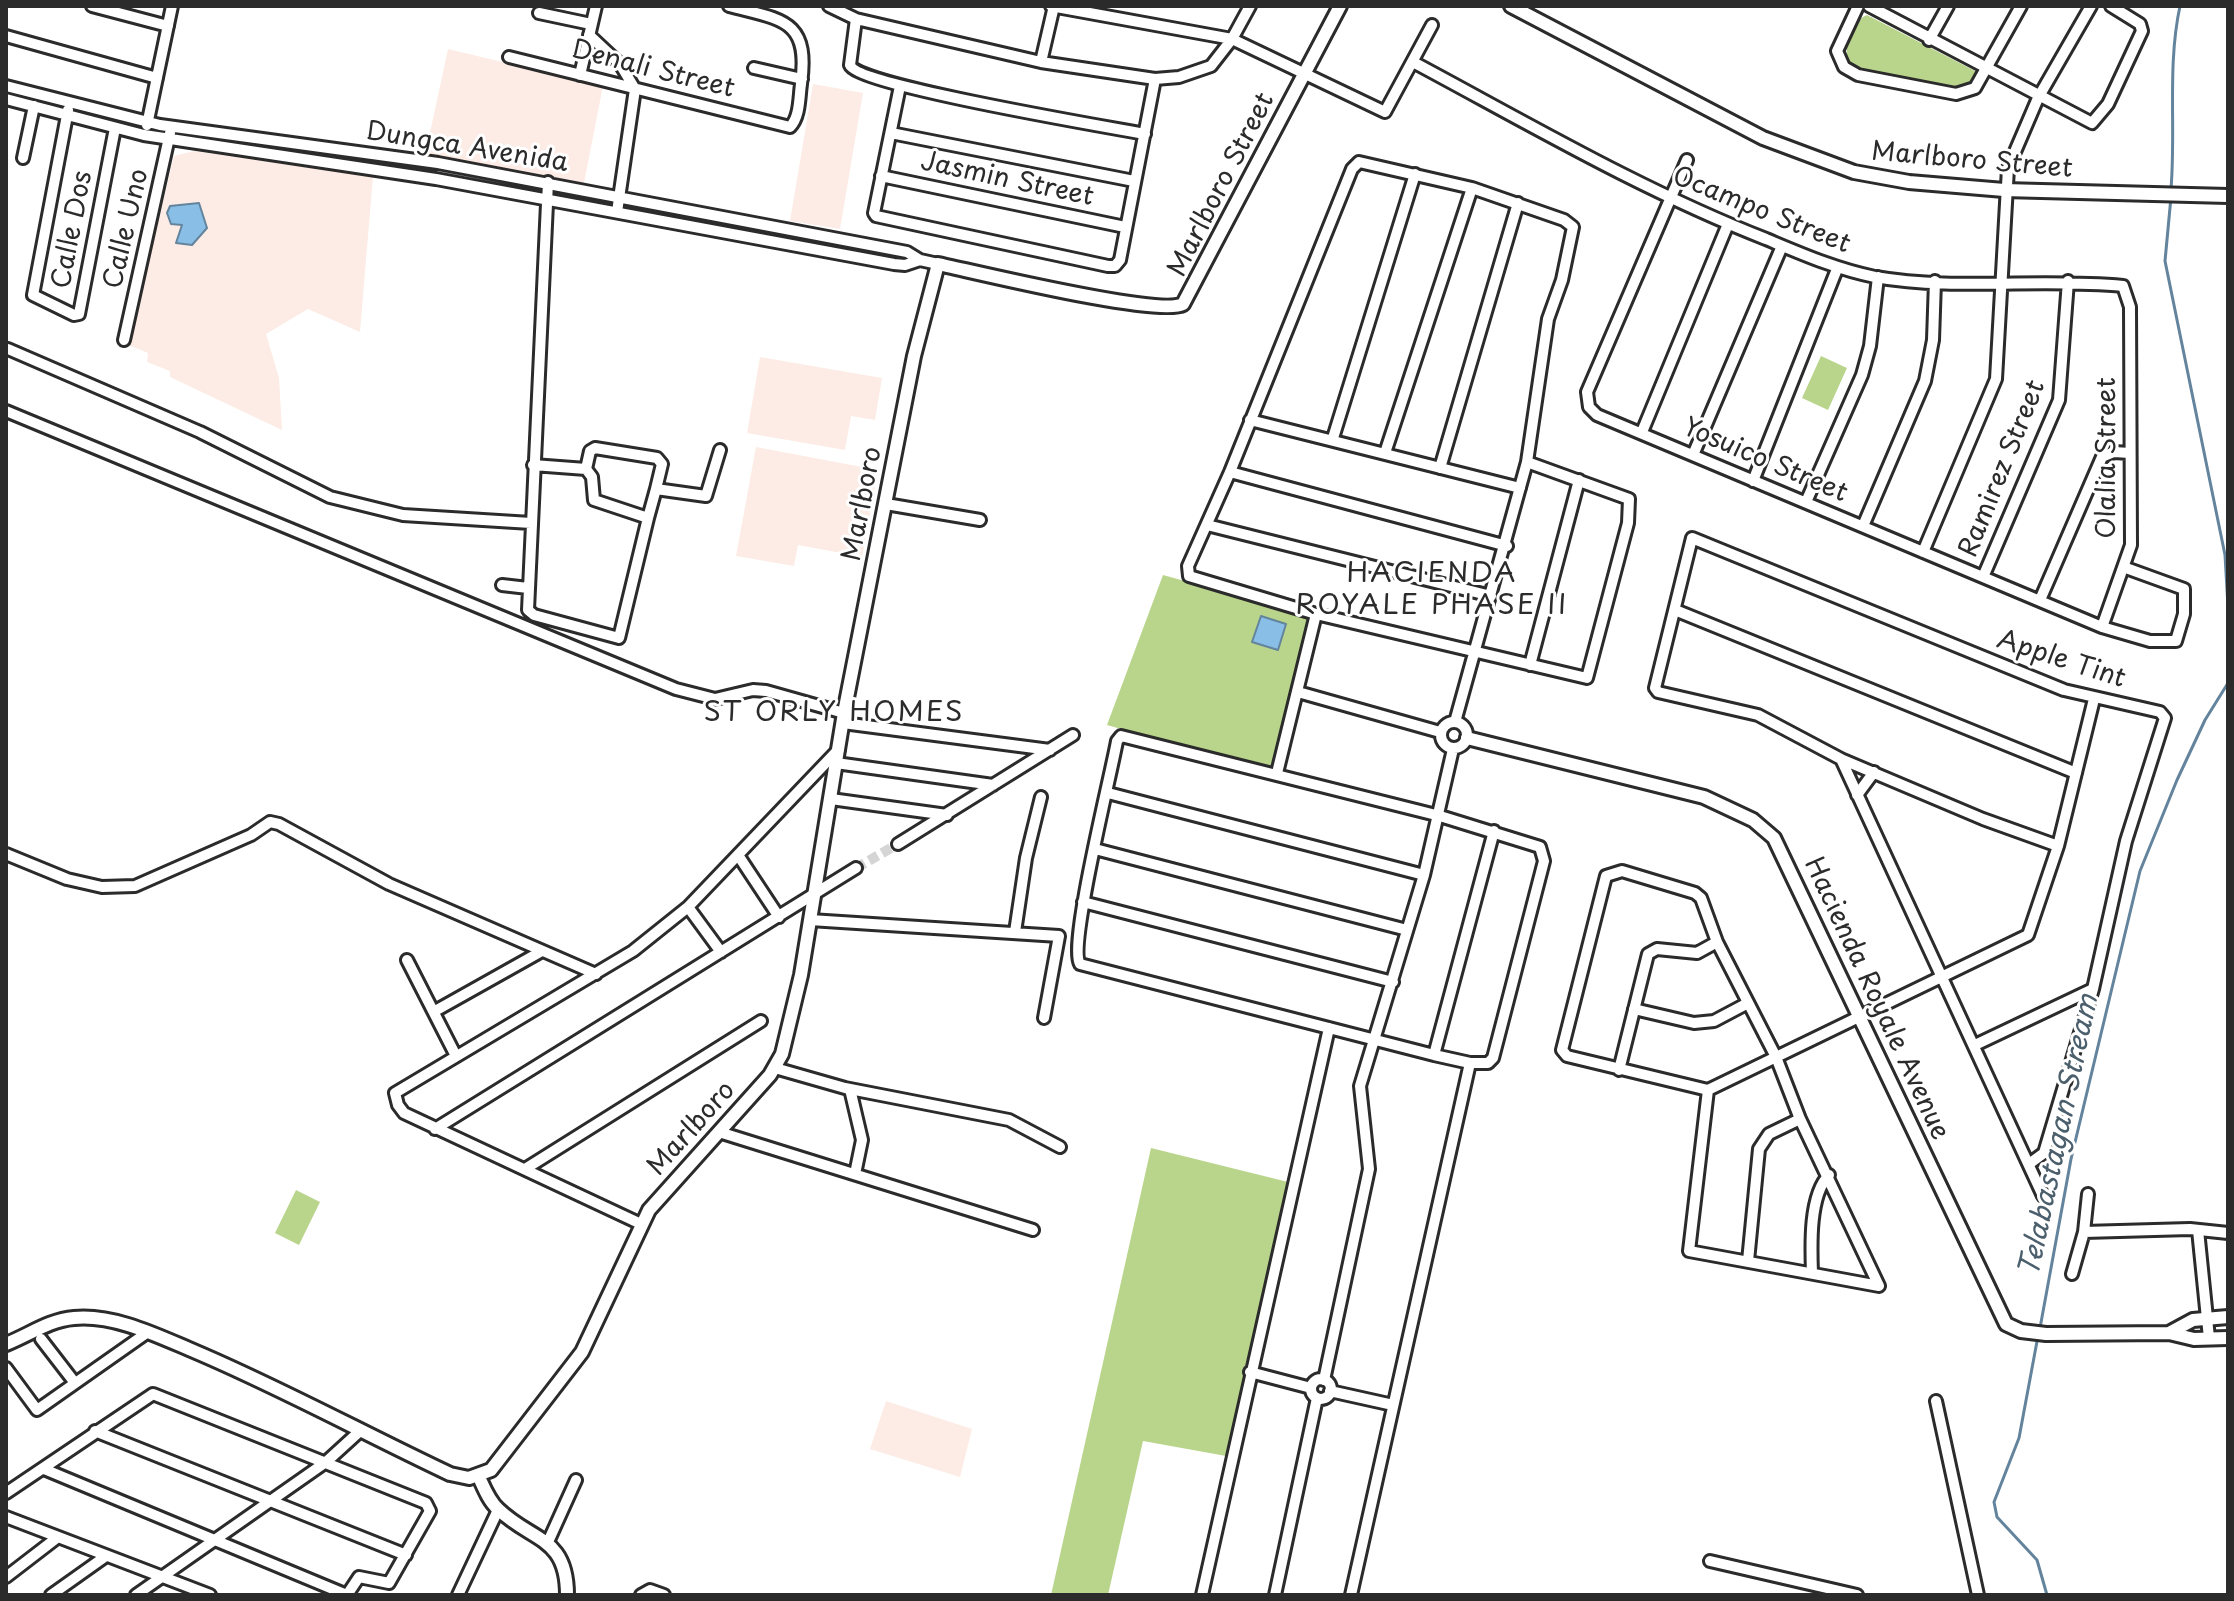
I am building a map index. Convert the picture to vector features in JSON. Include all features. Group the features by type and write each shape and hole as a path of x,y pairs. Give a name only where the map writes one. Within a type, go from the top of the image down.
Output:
{"street":[{"path":"92,6 168,26"},
{"path":"144,135 172,6"},
{"path":"580,75 596,6"},
{"path":"729,6 771,11 789,23 797,33 804,52 802,79 754,68"},
{"path":"829,6 856,19 1041,62 1155,79 1179,77 1211,66 1232,39 1250,6"},
{"path":"1041,62 1053,6 1232,39 1385,112 1432,25"},
{"path":"1303,74 1340,6"},
{"name":"Marlboro Street","path":"1511,6 1749,131 1825,163 1909,182 2004,190 2161,197 2228,196"},
{"path":"1858,6 1837,51 1844,67 1858,75 1956,94 1975,88 2021,6"},
{"path":"1869,6 2088,123 2097,122 2102,116 2142,31 2140,24 2111,6"},
{"path":"1929,40 1948,6"},
{"path":"1923,552 1996,379 2004,190 2012,155 2038,98 2091,6"},
{"path":"539,13 590,30 620,64 635,89 617,212"},
{"path":"856,19 852,70 900,86 1145,134"},
{"path":"6,36 157,78"},
{"name":"Denali Street","path":"509,57 786,127 795,121 802,79"},
{"name":"Ocampo Street","path":"1413,62 1669,199 1837,269 1878,277 1935,281 2068,281 2123,286"},
{"name":"Marlboro Street","path":"938,264 1175,308 1183,304 1303,74"},
{"path":"900,86 874,213 878,217 1115,266 1120,260 1155,79"},
{"name":"Dungca Avenida","path":"6,86 148,122 171,132 894,264 905,265 920,260"},
{"name":"Dungca Avenida","path":"6,99 144,135 171,132 438,163 548,182 907,252 920,260 938,264"},
{"path":"67,114 71,102"},
{"path":"23,158 34,106"},
{"name":"Calle Dos","path":"67,114 33,295 74,315 79,314 115,128"},
{"name":"Calle Uno","path":"124,340 171,132"},
{"path":"891,133 1134,181"},
{"name":"Yosuico Street","path":"1687,160 1587,392 1589,407 1597,415 2102,627 2150,641 2176,641 2184,614 2184,589 2126,568"},
{"path":"1455,722 1477,653 1507,546 1527,462 1548,319 1562,280 1573,227 1570,222 1472,188 1364,162 1354,165 1230,472 1188,566 1189,576 1316,614 1477,653 1530,665 1583,680 1591,675 1628,523 1629,499 1527,462"},
{"path":"1333,438 1415,174"},
{"name":"Jasmin Street","path":"881,176 1125,227"},
{"path":"548,182 526,605 534,615 615,640 662,464 657,458 595,448 590,451 586,469"},
{"path":"1385,453 1472,188"},
{"path":"1440,468 1518,203"},
{"path":"1642,432 1728,224"},
{"path":"1693,455 1782,246"},
{"name":"Marlboro","path":"479,1477 499,1461 582,1352 641,1224 775,1068 782,1054 801,975 843,718 914,356 938,264"},
{"path":"1753,481 1837,269"},
{"path":"1806,502 1862,375 1870,346 1878,277"},
{"path":"1863,526 1925,381 1933,340 1935,281"},
{"name":"Ramirez Street","path":"1983,577 2059,400 2068,281"},
{"name":"Olalia Street","path":"2102,627 2126,568 2131,545 2130,307 2123,286"},
{"path":"8,349 200,432 330,497 403,515 531,523"},
{"path":"6,411 676,689 715,699 753,690 766,691 843,718 1050,750"},
{"path":"1250,420 1333,438 1520,488"},
{"path":"656,489 706,496 720,450"},
{"path":"2040,600 2102,457 2114,452 2130,453"},
{"path":"533,465 586,469 592,477 594,500 648,518"},
{"path":"1230,472 1507,546"},
{"path":"1530,665 1579,480"},
{"path":"886,504 980,520"},
{"path":"1207,525 1491,596"},
{"name":"Apple Tint","path":"1675,610 1690,544 1696,537 1981,658 2094,699 2152,709 2165,718 2118,871 2093,989 2044,1153 2029,1164"},
{"path":"502,585 528,588"},
{"path":"2058,846 1983,819 1841,759 1758,715 1658,692 1655,688 1675,610 2076,773"},
{"path":"1277,773 1316,614"},
{"path":"1298,692 1440,732"},
{"path":"1708,1090 1687,1248 1691,1252 1880,1285 1800,1119 1776,1057 1717,942 1701,898 1695,893 1622,871 1606,876 1561,1042 1567,1056 1708,1090 1776,1057 1945,978 2028,935 2058,846 2094,699"},
{"path":"1393,1405 1330,1391 1324,1380 1369,1169 1360,1086 1424,875 1453,749 1467,738 1465,728 1455,722 1449,723 1440,732"},
{"path":"1440,732 1443,743 1453,749"},
{"path":"898,844 1073,735"},
{"path":"1121,736 1440,816 1540,847 1544,861 1497,1050 1488,1063 1470,1063 1080,964 1076,954 1083,902 1108,793 1117,741 1121,736"},
{"name":"Hacienda Royale Avenue","path":"1467,738 1704,797 1753,820 1774,838 2004,1321 2021,1331 2046,1334 2169,1333 2182,1338 2228,1338"},
{"path":"641,1224 404,1113 395,1093 633,951 688,907 839,749"},
{"path":"1841,759 1945,978 2043,1196"},
{"path":"836,763 993,785"},
{"path":"1857,795 1874,772"},
{"path":"1108,793 1424,875"},
{"path":"1015,932 1026,858 1041,797"},
{"path":"831,799 947,815"},
{"path":"6,854 67,879 119,888 148,882 270,822 389,884 596,974"},
{"path":"1434,1055 1494,831"},
{"path":"1095,849 1407,930"},
{"path":"738,855 779,917"},
{"path":"435,1129 779,917 814,891 856,868"},
{"path":"1083,902 1393,982"},
{"path":"688,907 721,952"},
{"path":"810,920 1059,936 1044,1018"},
{"path":"1619,1070 1651,950 1697,953 1717,942"},
{"path":"435,1011 542,951"},
{"path":"407,960 456,1056"},
{"path":"1975,1045 2093,989"},
{"path":"1634,1009 1694,1023 1714,1021 1748,1003"},
{"path":"525,1169 761,1021"},
{"path":"1202,1595 1329,1028"},
{"path":"1351,1595 1470,1063"},
{"path":"775,1068 850,1089 1009,1120 1060,1147"},
{"path":"850,1089 862,1140 855,1174"},
{"path":"1748,1261 1759,1149 1769,1134 1800,1119"},
{"path":"719,1132 1033,1230"},
{"path":"1812,1273 1817,1201 1822,1181 1829,1175"},
{"path":"2072,1274 2084,1232 2088,1194"},
{"path":"2084,1232 2198,1230 2228,1233"},
{"path":"2198,1230 2209,1338"},
{"path":"6,1344 42,1326 75,1317 148,1332 278,1387 450,1474 479,1477 498,1510 548,1542 564,1563 567,1595"},
{"name":"Hacienda Royale Avenue","path":"2169,1333 2193,1320 2228,1317"},
{"path":"6,1368 37,1410 148,1332"},
{"path":"41,1339 75,1383"},
{"path":"1250,1372 1311,1388 1317,1398 1275,1595"},
{"path":"1311,1388 1316,1381 1324,1380"},
{"path":"1317,1398 1326,1398 1330,1391"},
{"path":"6,1493 153,1394 326,1462 429,1506 430,1511 388,1584 359,1577 347,1595 44,1469"},
{"path":"1936,1401 1978,1595"},
{"path":"95,1431 406,1555"},
{"path":"136,1595 326,1462 360,1431"},
{"path":"548,1542 576,1480"},
{"path":"458,1595 498,1510"},
{"path":"6,1517 210,1595"},
{"path":"6,1577 58,1537"},
{"path":"51,1595 106,1556"},
{"path":"1710,1561 1857,1595"},
{"path":"641,1595 650,1590 664,1595"}],"shaded area":[{"path":"448,49 603,86 584,183 425,156"},
{"path":"813,84 863,93 840,229 790,221"},
{"path":"194,151 373,176 360,332 308,309 266,334 279,378 282,430 170,377 170,371 147,362 148,353 128,345 174,156"},
{"path":"760,357 882,378 875,420 851,416 845,450 747,433"},
{"path":"756,447 878,470 862,557 798,545 794,566 736,556"},
{"path":"886,1401 972,1429 960,1477 870,1449"}],"green space":[{"path":"1867,15 1979,73 1971,86 1941,89 1877,77 1849,66 1849,37 1856,24"},
{"path":"1821,356 1847,368 1828,410 1802,398"},
{"path":"1163,575 1318,618 1278,773 1107,725"},
{"path":"1151,1148 1288,1182 1226,1456 1143,1441 1108,1595 1051,1595"},
{"path":"296,1190 320,1202 299,1245 275,1233"}],"water":[{"path":"199,203 207,228 192,245 176,243 182,225 171,224 167,213 170,206"},
{"path":"1261,616 1286,624 1278,650 1252,642"}],"waterway":[{"name":"Telabastagan Stream","path":"2171,189 2174,51 2180,6"},
{"name":"Telabastagan Stream","path":"2171,197 2165,261 2225,555 2228,607"},
{"name":"Telabastagan Stream","path":"2040,1328 2071,1159 2140,871 2205,720 2228,683"},
{"name":"Telabastagan Stream","path":"2038,1336 2019,1438 1994,1502 1997,1517 2037,1560 2047,1595"}],"tunnel":[{"path":"856,868 898,844"}],"district":[{"name":"HACIENDA ROYALE PHASE II","path":"1432,590"},
{"name":"ST ORLY HOMES","path":"834,713"}]}
